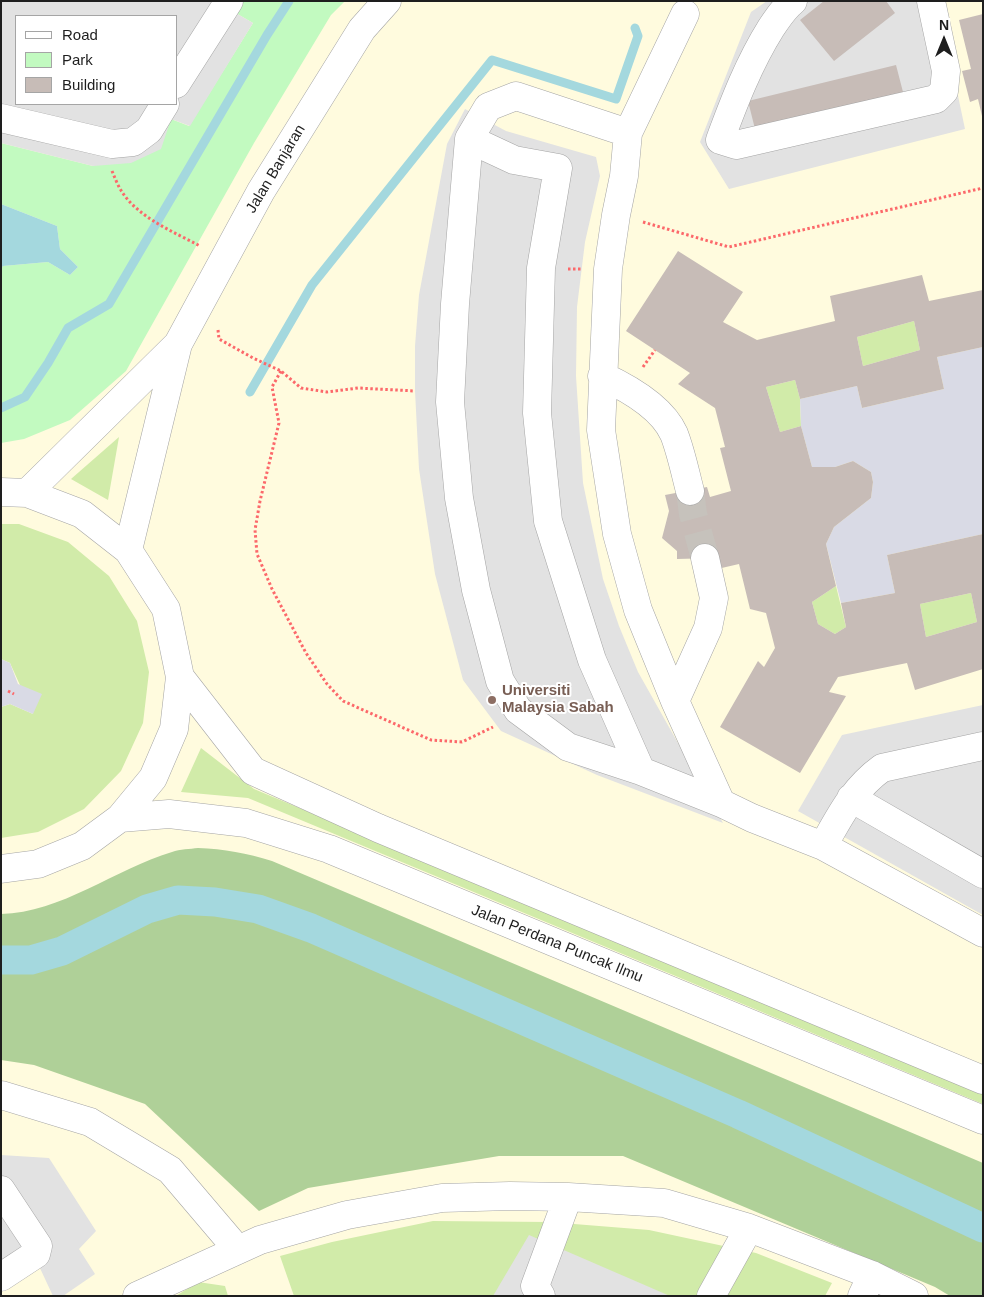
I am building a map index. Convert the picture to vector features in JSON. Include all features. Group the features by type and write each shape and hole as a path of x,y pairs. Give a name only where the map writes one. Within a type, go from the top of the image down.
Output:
{"street":[{"path":"178,81 229,1"},
{"name":"Jalan Banjaran","path":"128,550 178,344 261,191 362,29 387,1"},
{"path":"793,1 785,7 758,50 731,110 720,140 736,145 936,99 944,91 946,72 931,1"},
{"path":"683,5 628,134 624,176 608,269 601,430 617,534 638,610 675,701 721,803"},
{"path":"628,134 516,96 488,107 469,138 455,304 450,402 459,498 476,590 500,681 518,710 568,747 642,771 823,846 983,933"},
{"path":"1,118 112,144 133,142 149,130 164,105"},
{"path":"469,138 514,160 558,168 541,268 537,413 548,521 592,660 642,771"},
{"name":"Jalan Banjaran","path":"14,493 178,344"},
{"path":"602,376 627,388 655,409 673,433 690,491"},
{"path":"1,869 38,864 82,846 120,818 153,778 174,729 180,677 166,609 128,550 82,514 14,493"},
{"path":"675,701 708,628 714,598 705,558"},
{"path":"180,677 253,771 387,832 983,1080"},
{"path":"823,846 851,798 868,778 882,768 983,746"},
{"path":"851,798 983,874"},
{"name":"Jalan Perdana Puncak Ilmu","path":"120,818 170,814 246,824 329,849 983,1120"},
{"path":"1,1095 90,1122 170,1170 238,1250"},
{"path":"1,1190 38,1246 36,1254 1,1277"},
{"path":"137,1296 260,1240 347,1215 442,1198 510,1196 568,1197 664,1203 748,1228 867,1286 914,1296"},
{"path":"542,1296 535,1286 568,1197"},
{"path":"711,1296 748,1228"}],"path":[{"path":"111,169 123,193 140,211 206,250"},
{"path":"616,215 729,247 983,188"},
{"path":"219,339 281,371 301,388 327,392 358,388 415,391"},
{"path":"281,371 272,387 279,423 255,530 257,554 272,589 306,653 327,684 343,701 431,740 462,742 492,727"},
{"path":"8,691 14,694"}],"shaded area":[{"name":"Universiti Malaysia Sabah","path":"1,1 983,1 983,1296 1,1296"},
{"path":"1,1 242,1 234,12 253,23 190,126 171,119 161,149 131,163 93,166 1,143"},
{"path":"767,1 938,1 965,129 729,189 700,142 751,12"},
{"path":"465,109 506,131 596,157 600,176 585,242 577,307 576,376 583,483 603,579 619,626 638,672 723,823 597,775 501,731 463,680 435,574 419,469 415,346 419,295 447,144"},
{"path":"983,347 983,534 887,555 895,593 841,603 826,544 834,527 871,498 873,482 871,472 853,461 835,467 812,467 801,426 800,399 857,386 862,408 944,389 937,357"},
{"path":"1,659 10,663 18,684 42,694 33,714 10,704 1,707"},
{"path":"983,705 983,915 798,811 842,735"},
{"path":"1,1155 49,1158 96,1231 79,1249 95,1274 63,1296 53,1296 39,1266 1,1288"},
{"path":"529,1235 670,1296 493,1296"}],"green space":[{"path":"242,1 345,1 331,15 254,143 126,371 70,420 24,439 1,443 1,269 3,266 48,262 70,275 78,267 60,249 57,226 1,204 1,143 93,166 171,119 189,126 253,23 234,12"},
{"path":"914,321 920,350 863,366 857,337"},
{"path":"795,380 800,399 801,426 780,432 766,387"},
{"path":"119,437 108,500 71,479"},
{"path":"1,524 19,524 68,542 109,576 137,621 149,672 143,723 121,771 84,809 38,832 1,838 1,707 10,704 33,714 10,663 1,659"},
{"path":"836,586 846,627 835,634 818,624 812,602"},
{"path":"971,593 977,622 926,637 920,604"},
{"path":"201,748 254,789 983,1094 983,1104 248,798 181,792"},
{"path":"198,848 235,852 272,861 983,1163 983,1296 950,1296 935,1287 623,1156 499,1156 308,1188 259,1211 145,1104 34,1065 1,1060 1,914 23,912 45,906 88,889 151,860 175,851"},
{"path":"433,1221 549,1222 649,1230 756,1253 832,1283 825,1296 294,1296 280,1256 332,1242"},
{"path":"198,1282 225,1286 228,1296 176,1296"}],"water":[{"path":"1,204 57,226 60,249 78,267 70,275 48,262 3,266 1,269"}],"building":[{"path":"824,1 886,1 895,13 834,61 800,20"},
{"path":"983,14 982,116 978,99 970,102 962,71 971,69 959,20"},
{"path":"896,65 903,92 755,129 748,101"},
{"path":"678,251 743,292 723,322 757,340 835,321 830,296 922,275 929,301 983,290 983,347 937,357 944,389 862,408 857,386 800,399 795,380 766,387 780,432 801,426 812,467 835,467 853,461 871,472 873,482 871,498 834,527 826,544 836,586 812,602 818,624 835,634 846,627 841,603 895,593 887,555 983,534 983,669 915,690 907,663 838,677 829,692 846,696 800,773 720,727 758,661 764,667 775,648 766,613 750,609 739,564 713,570 714,558 677,559 677,551 662,538 669,511 665,495 707,487 710,497 731,491 720,448 725,447 715,408 678,384 690,373 626,331","holes":["914,321 920,350 863,366 857,337","971,593 977,622 926,637 920,604"]}],"waterway":[{"path":"1,408 25,397 48,363 68,328 109,304 267,35 289,1"},
{"path":"250,392 312,285 492,60 616,99 638,36 635,28"},
{"path":"1,960 31,960 62,951 147,909 178,900 215,902 258,909 311,928 738,1114 983,1228"}],"tunnel":[{"path":"690,491 693,514 705,558"}],"place":[{"name":"Universiti Malaysia Sabah","path":"492,700"}]}
